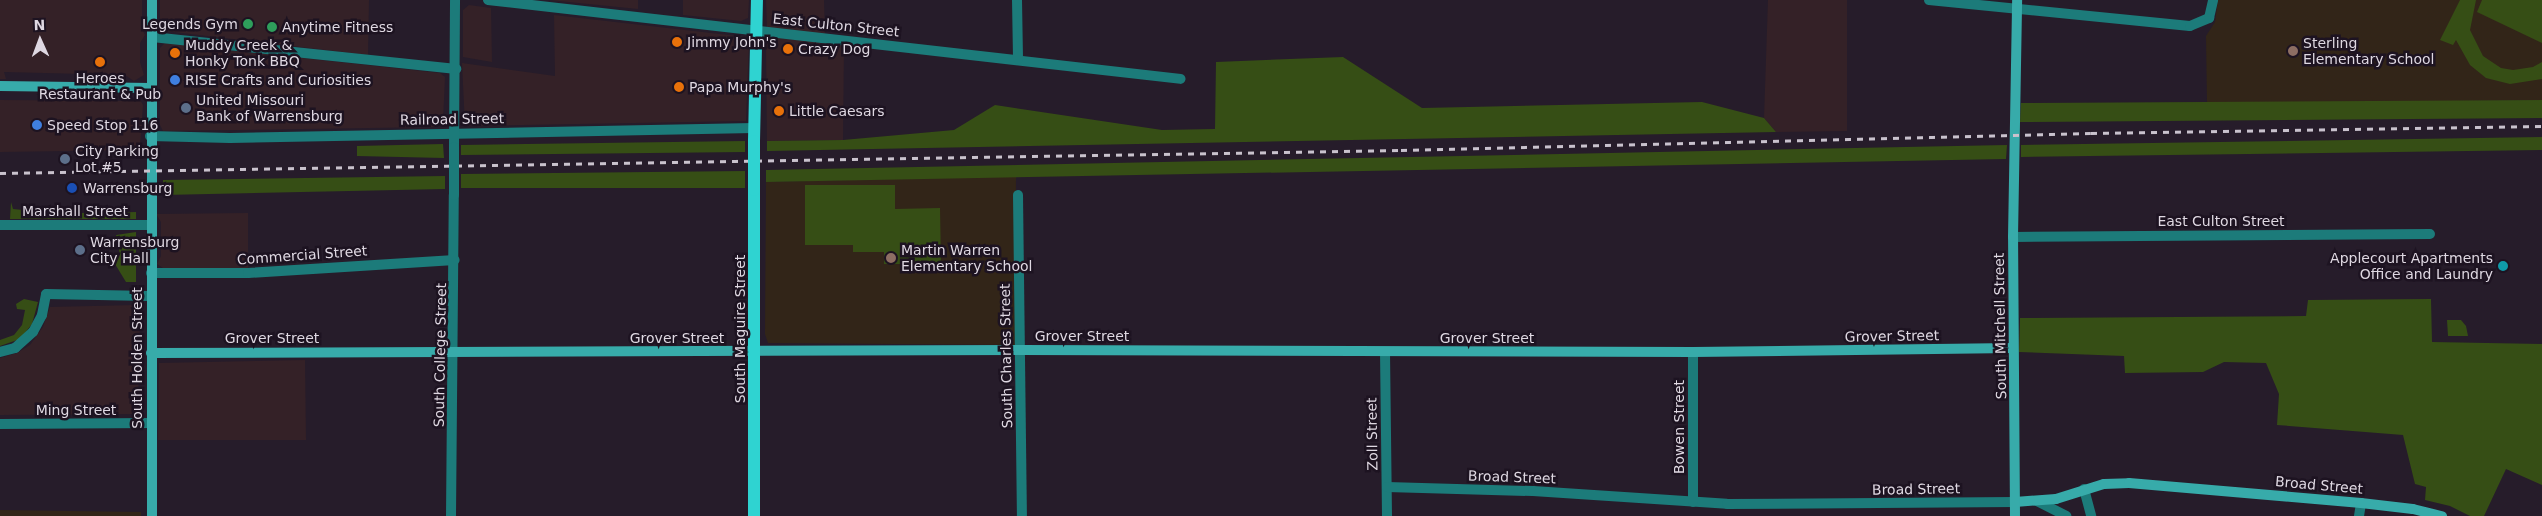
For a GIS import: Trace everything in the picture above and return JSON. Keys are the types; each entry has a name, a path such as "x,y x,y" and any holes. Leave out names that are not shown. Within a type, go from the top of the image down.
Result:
{"main road":[{"name":"South Maguire Street","path":"754,516 756,352 754,135 757,0"}],"street":[{"name":"South Holden Street","path":"152,0 150,136 152,516"},
{"name":"South College Street","path":"451,516 455,352 454,132 456,0"},
{"name":"East Culton Street","path":"488,0 1181,79"},
{"path":"1017,0 1018,59"},
{"path":"1930,0 2018,4 2190,26 2200,24 2208,18 2213,0"},
{"name":"South Mitchell Street","path":"2015,516 2013,237 2018,4"},
{"path":"152,37 456,69"},
{"path":"0,86 151,88"},
{"name":"Railroad Street","path":"150,136 230,138 454,132 754,135"},
{"name":"South Charles Street","path":"1018,195 1022,516"},
{"name":"Marshall Street","path":"0,225 150,225"},
{"name":"East Culton Street","path":"2013,237 2430,234"},
{"name":"Commercial Street","path":"151,273 248,273 455,260"},
{"path":"0,352 15,348 29,337 40,322 46,294 150,296"},
{"name":"Grover Street","path":"151,352 1020,350 1693,352 2013,348"},
{"name":"Zoll Street","path":"1385,352 1387,516"},
{"name":"Bowen Street","path":"1693,352 1693,502"},
{"name":"Ming Street","path":"0,424 152,423"},
{"name":"Broad Street","path":"1386,487 1533,491 1693,502 2015,502 2037,501 2084,489 2129,483 2361,503 2413,509 2442,516"},
{"path":"2084,489 2092,516"},
{"path":"2037,501 2066,516"},
{"path":"2358,516 2361,503"}],"shaded area":[{"path":"0,0 142,0 142,29 145,35 140,43 140,62 144,75 134,81 125,75 4,72 6,79 0,79"},
{"path":"160,0 369,0 368,55 165,31 160,27"},
{"path":"549,0 638,0 638,9"},
{"path":"683,0 749,0 748,18 741,21 683,15"},
{"path":"766,0 824,0 825,36 767,28"},
{"path":"1768,0 1847,0 1847,131 1776,132 1764,118"},
{"path":"2218,0 2542,0 2542,100 2207,104 2206,36 2215,22"},
{"path":"469,5 491,8 492,62 463,57 463,10"},
{"path":"554,15 746,37 749,42 746,121 465,126 462,63 555,76"},
{"path":"771,37 844,45 843,140 767,141 766,45"},
{"path":"165,43 440,73 445,77 443,122 436,127 163,131 160,125 160,48"},
{"path":"139,98 143,105 140,146 137,150 0,152 0,100 130,101"},
{"name":"Martin Warren Elementary School","path":"1016,176 1015,345 768,343 765,334 766,182"},
{"path":"248,213 248,268 163,268 157,264 161,256 161,222 156,214"},
{"path":"136,305 143,312 140,318 138,414 0,415 0,358 17,353 30,345 43,327 50,307"},
{"path":"305,360 306,440 158,440 159,363"},
{"path":"0,510 141,512 141,516 0,516"}],"green space":[{"path":"2460,0 2476,0 2470,30 2483,56 2501,68 2513,70 2533,67 2542,62 2542,79 2510,84 2486,78 2470,65 2456,40 2453,45 2440,40"},
{"path":"2482,0 2542,0 2542,43 2477,12"},
{"path":"1343,57 1422,108 1702,102 1764,118 1776,132 767,151 767,141 843,140 954,130 995,105 1162,130 1215,129 1216,62"},
{"path":"2542,100 2542,118 2020,122 2021,103"},
{"path":"2542,137 2542,150 2021,157 2021,145"},
{"path":"745,141 745,152 461,155 461,145"},
{"path":"443,144 444,158 357,156 357,146"},
{"path":"2007,145 2006,159 766,182 766,170"},
{"path":"745,171 745,188 461,188 461,174"},
{"path":"445,176 445,189 163,195 163,180"},
{"path":"805,185 895,185 895,209 940,208 941,264 884,264 884,252 853,252 853,245 805,245"},
{"path":"11,202 13,209 54,213 57,205 59,213 99,213 98,219 10,219"},
{"path":"136,212 136,219 100,219 101,213"},
{"path":"136,232 136,282 126,282 115,264 116,255 120,255 116,235"},
{"path":"24,299 38,302 32,324 20,339 0,346 0,340 14,335 22,325 25,310 17,309 16,304"},
{"path":"2431,299 2432,342 2542,344 2542,485 2506,469 2484,516 2470,516 2450,506 2425,500 2426,487 2415,484 2403,435 2277,425 2279,394 2266,363 2224,362 2203,372 2125,373 2124,356 2019,352 2020,318 2306,316 2308,300"},
{"path":"2447,320 2461,320 2466,326 2468,336 2448,336"}],"railway":[{"path":"0,173 1401,150 2091,133 2542,126"}],"place":[{"name":"Legends Gym","path":"248,24"},
{"name":"Anytime Fitness","path":"272,27"},
{"name":"Jimmy John's","path":"677,42"},
{"name":"Crazy Dog","path":"788,49"},
{"name":"Sterling Elementary School","path":"2293,51"},
{"name":"Muddy Creek & Honky Tonk BBQ","path":"175,53"},
{"name":"Heroes Restaurant & Pub","path":"100,62"},
{"name":"RISE Crafts and Curiosities","path":"175,80"},
{"name":"Papa Murphy's","path":"679,87"},
{"name":"United Missouri Bank of Warrensburg","path":"186,108"},
{"name":"Little Caesars","path":"779,111"},
{"name":"Speed Stop 116","path":"37,125"},
{"name":"City Parking Lot #5","path":"65,159"},
{"name":"Warrensburg","path":"72,188"},
{"name":"Warrensburg City Hall","path":"80,250"},
{"name":"Martin Warren Elementary School","path":"891,258"},
{"name":"Applecourt Apartments Office and Laundry","path":"2503,266"}]}
